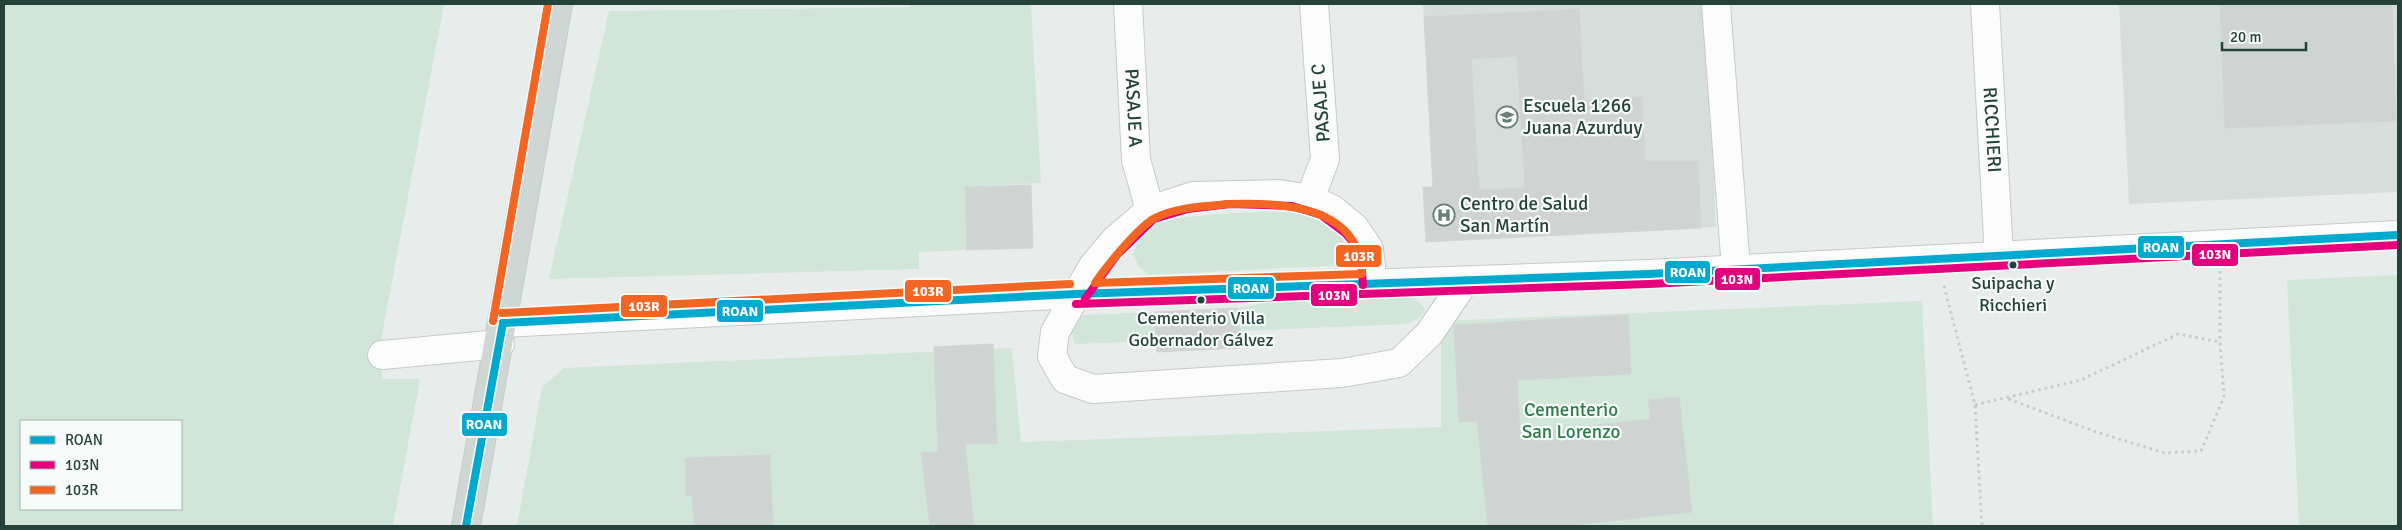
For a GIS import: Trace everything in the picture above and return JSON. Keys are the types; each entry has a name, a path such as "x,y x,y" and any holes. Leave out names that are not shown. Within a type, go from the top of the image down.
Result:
{"main road":[{"path":"466,526 558,4"}],"street":[{"name":"PASAJE A","path":"1128,4 1136,160 1150,210"},
{"name":"PASAJE C","path":"1310,199 1325,159 1314,4"},
{"path":"1716,4 1736,269"},
{"name":"RICCHIERI","path":"1985,4 1998,256"},
{"path":"1373,284 1369,249 1354,228 1332,209 1310,199 1279,194 1193,196 1150,210 1115,240 1093,266 1055,332 1052,356 1065,379 1093,389 1342,373 1399,363 1429,334 1465,281"},
{"path":"382,356 501,333 1076,294 1465,281 2398,236"}],"path":[{"path":"2006,398 2096,432 2165,453 2201,451 2224,397 2220,342 2220,244"},
{"path":"1937,259 1975,405 1982,526"},
{"path":"1975,405 2081,380 2178,334 2220,342"}],"shaded area":[{"name":"Escuela 1266 Juana Azurduy","path":"1423,4 1705,4 1716,227 1462,240 1458,171 1432,171"},
{"path":"2119,4 2398,4 2398,192 2129,204"}],"green space":[{"path":"4,4 444,4 382,335 382,379 420,379 393,526 4,526"},
{"path":"910,4 1031,4 1041,183 965,187 967,250 919,252 919,269 549,279 609,11 909,7"},
{"path":"1304,211 1330,224 1342,237 1345,244 1345,254 1342,264 1149,275 1139,267 1133,254 1142,235 1152,227 1163,222 1180,218 1225,214"},
{"path":"2398,275 2398,526 2299,526 2287,280"},
{"path":"1401,294 1413,297 1425,308 1418,319 1405,324 1239,331 1238,308 1300,297"},
{"name":"Cementerio San Lorenzo","path":"1922,301 1933,526 517,526 542,387 564,368 1012,348 1021,442 1441,427 1441,321"},
{"path":"1155,312 1156,341 1075,344 1072,332 1073,322 1083,315"}],"building":[{"path":"2220,4 2392,4 2396,121 2225,128"},
{"path":"1579,9 1584,100 1642,97 1645,161 1698,161 1701,228 1426,242 1423,187 1433,187 1424,17","holes":["1517,56 1525,188 1479,190 1471,59"]},
{"path":"1031,185 1033,248 967,250 965,187"},
{"path":"1238,308 1240,348 1157,352 1155,312"},
{"path":"1628,315 1631,374 1517,380 1520,434 1651,419 1648,400 1679,397 1692,512 1566,526 1488,526 1477,421 1459,422 1454,325"},
{"path":"993,344 997,443 965,444 974,526 930,526 921,452 938,452 934,347"},
{"path":"770,455 773,526 694,526 692,495 686,496 685,458"}],"transit line":[{"name":"103R","path":"493,321 548,4"},
{"name":"103N","path":"1085,299 1117,255 1154,219 1188,209 1230,204 1292,206 1321,215 1345,233 1356,246 1361,259 1363,285"},
{"name":"103R","path":"1230,204 1294,207 1333,221 1348,234 1358,251 1362,274 1095,283 1131,238 1155,218 1182,209 1230,204"},
{"name":"ROAN","path":"503,323 1076,294 1648,274 2398,235"},
{"name":"103N","path":"1076,304 1649,284 2398,245"},
{"name":"103R","path":"502,313 1070,284"},
{"name":"ROAN","path":"466,526 503,323"}],"place":[{"name":"Escuela 1266 Juana Azurduy","path":"1507,117"},
{"name":"Centro de Salud San Martín","path":"1444,215"},
{"name":"Suipacha y Ricchieri","path":"2013,265"},
{"name":"Cementerio Villa Gobernador Gálvez","path":"1201,300"}]}
